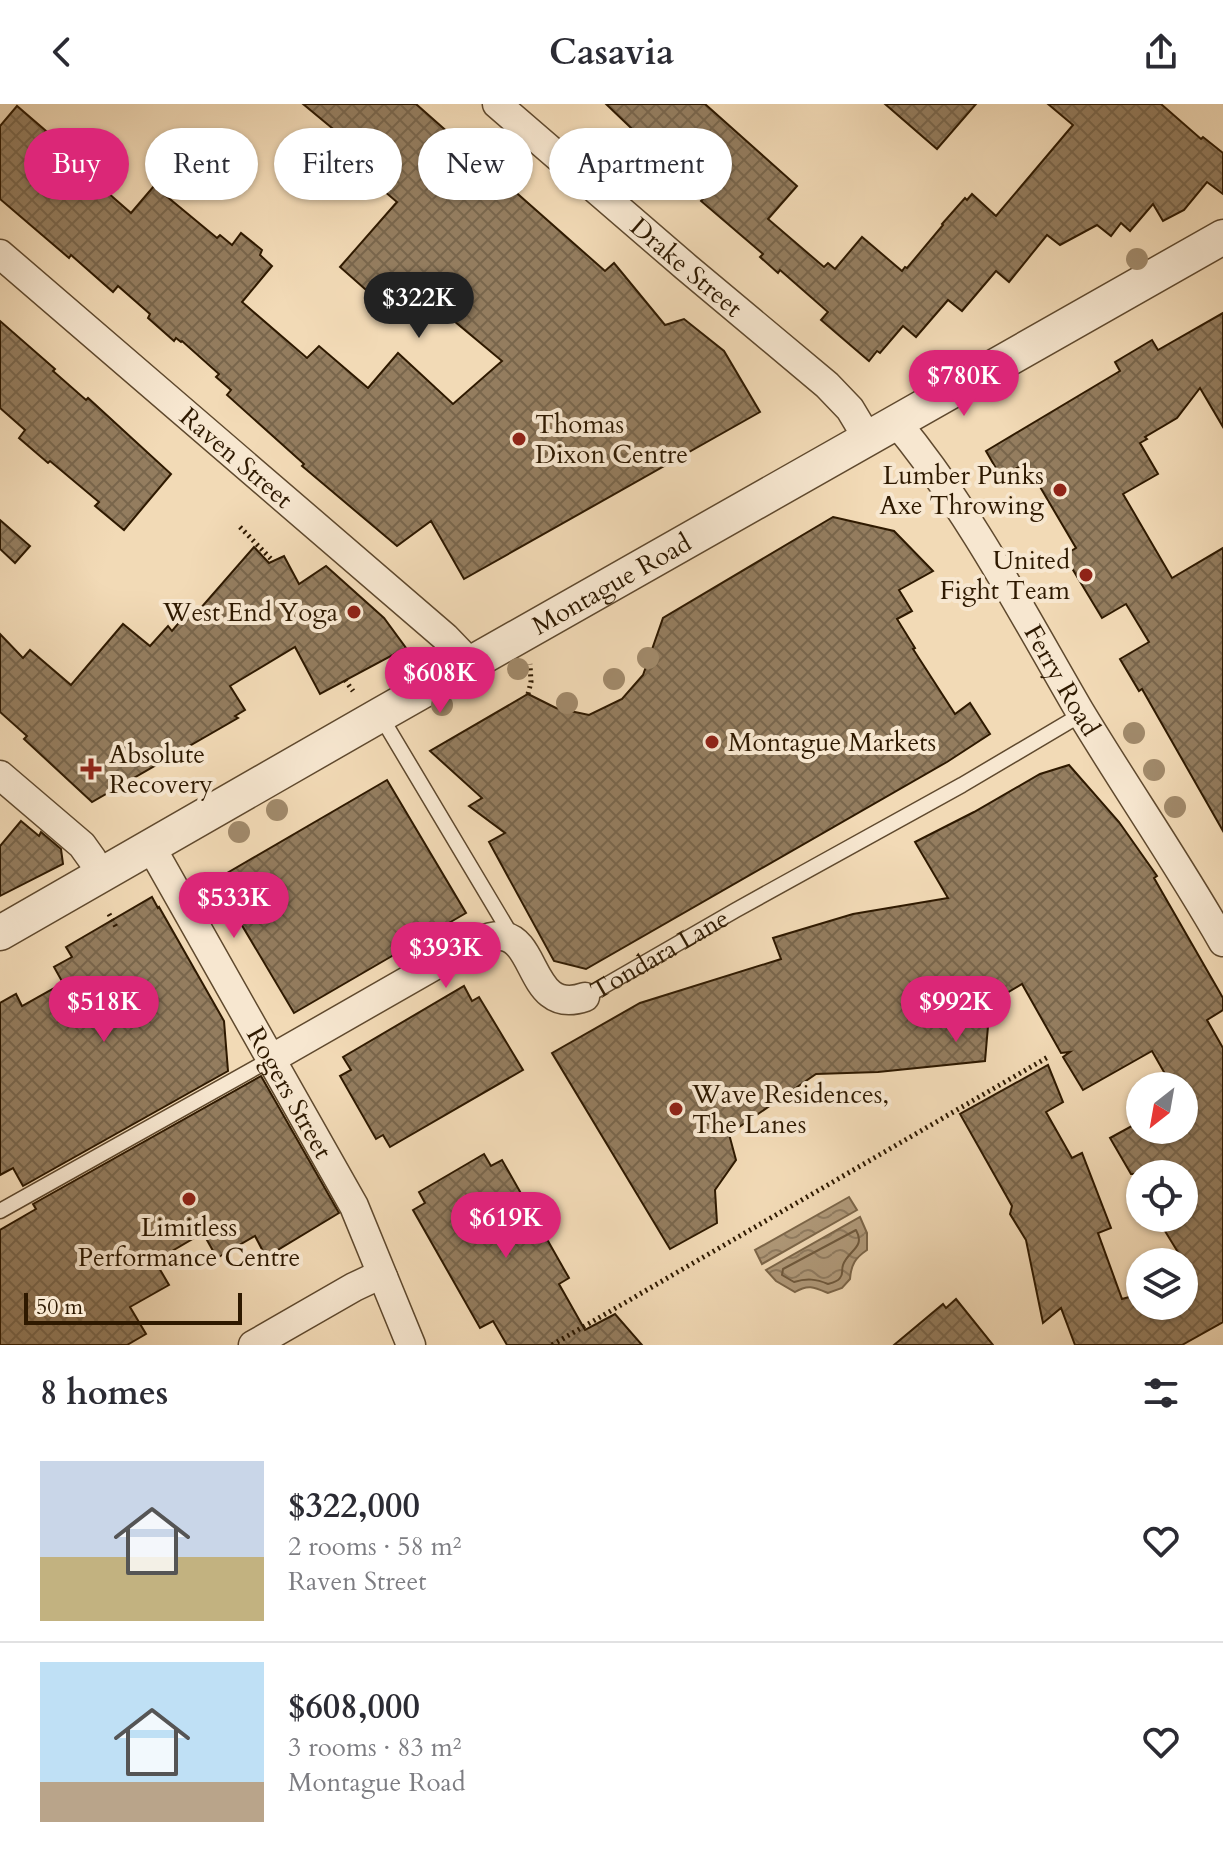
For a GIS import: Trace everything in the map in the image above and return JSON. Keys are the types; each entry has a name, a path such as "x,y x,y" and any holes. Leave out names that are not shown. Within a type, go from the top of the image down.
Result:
{"street":[{"name":"Drake Street","path":"497,104 827,385 850,409 868,439"},
{"name":"Montague Road","path":"0,933 1223,237"},
{"name":"Raven Street","path":"0,254 445,637 471,664"},
{"name":"Ferry Road","path":"897,423 924,455 963,511 1082,714 1190,884 1223,942"},
{"path":"0,775 82,845 100,875"},
{"name":"Rogers Street","path":"151,847 354,1206 411,1345"},
{"path":"271,1059 472,944 501,936 515,941"},
{"name":"Tondara Lane","path":"515,941 552,996 564,1001 585,997"},
{"path":"253,1345 354,1287 383,1277"}],"lane":[{"name":"Tondara Lane","path":"585,997 1082,714"},
{"path":"380,715 515,941"},
{"path":"0,1211 271,1059"}],"path":[{"path":"240,527 273,561"},
{"path":"528,694 530,662"},
{"path":"345,680 353,691"},
{"path":"109,914 116,927"},
{"path":"552,1345 1048,1057"}],"water":[{"path":"849,1197 857,1210 762,1264 755,1250"},
{"path":"860,1217 867,1233 867,1250 854,1262 850,1279 842,1288 828,1293 811,1287 795,1292 776,1281 766,1270"}],"building":[{"path":"303,104 416,104 443,128 418,128 418,200 525,200 605,271 614,263 665,325 684,319 724,351 760,412 464,579 431,521 397,546 302,466 304,464 227,395 231,390 216,377 219,374 182,341 176,338 174,341 148,318 150,314 118,286 113,292 0,199 0,126 17,106 43,128 24,128 24,200 116,200 131,213 145,197 145,200 171,200 217,238 220,235 232,245 241,233 262,250 260,255 272,266 242,302 307,358 319,346 368,388 398,353 453,404 502,361 412,286 390,311 340,267 397,202 395,200 402,200 402,128 332,128"},
{"path":"606,104 705,104 732,128 631,128"},
{"path":"885,104 976,104 937,149"},
{"path":"1048,104 1161,104 1201,139 1203,137 1223,153 1223,194 1207,182 1184,210 1163,221 1153,204 1130,231 1121,223 1111,236 1097,225 1060,245 1047,235 1009,282 996,271 962,311 948,300 916,337 903,326 869,361 821,320 828,312 780,270 778,273 760,257 763,254 701,201 732,200 732,128 797,186 768,219 824,267 828,263 835,269 862,237 902,271 965,198 967,200 972,194 996,216 1073,125"},
{"path":"1223,313 1223,427 1200,388 1177,418 1140,443 1158,474 1123,494 1172,578 1223,548 1223,831 1142,689 1139,691 1120,659 1149,642 1126,604 1102,618 1064,555 1076,548 1026,463 1001,477 986,451 1120,371 1115,362 1152,340 1158,350"},
{"path":"0,321 171,474 124,530 95,506 99,502 19,438 25,430 0,408"},
{"name":"Montague Markets","path":"833,517 894,531 933,571 899,590 912,611 897,619 955,714 970,703 990,734 947,762 586,969 554,961 489,842 505,833 469,806 482,798 430,751 528,694 556,708 589,715 622,699 643,675 663,618"},
{"path":"0,520 30,546 15,563 0,549"},
{"path":"254,547 269,563 284,556 299,584 326,566 384,618 406,648 320,694 295,647 230,686 245,710 235,716 238,718 92,802 24,739 27,736 0,712 0,634 23,658 30,650 71,685 123,624 150,646 168,626 172,631 187,613 193,617"},
{"path":"1069,765 1119,822 1157,876 1154,878 1223,998 1223,1010 1207,1020 1223,1048 1223,1322 1182,1345 1075,1345 1061,1308 1043,1323 1026,1240 1010,1214 1012,1206 960,1114 1048,1065 1063,1102 1046,1112 1072,1158 1082,1153 1111,1228 1098,1233 1122,1299 1126,1298 1126,1320 1198,1320 1198,1248 1175,1248 1166,1232 1198,1232 1198,1160 1126,1160 1126,1165 1110,1138 1126,1129 1126,1144 1198,1144 1198,1072 1164,1072 1152,1051 1083,1090 1063,1057 1070,1052 1061,1053 1022,984 990,1003 985,1061 878,1072 816,1074 729,1134 736,1160 715,1190 717,1223 670,1249 552,1053 640,1003 781,959 773,938 853,914 948,898 915,842 1040,774"},
{"path":"387,780 466,913 294,1013 215,880"},
{"path":"21,821 39,836 41,832 61,849 63,864 0,896 0,846"},
{"path":"152,897 224,1021 228,1071 23,1186 13,1168 0,1175 0,1003 16,994 22,1006 63,983 54,967 72,957 66,947"},
{"path":"464,986 472,1001 479,997 523,1070 390,1147 383,1135 376,1139 340,1076 351,1070 343,1057"},
{"path":"261,1076 339,1213 266,1257 255,1236 217,1258 203,1233 155,1261 169,1285 130,1307 146,1334 127,1345 0,1345 0,1230 36,1209 33,1204"},
{"path":"484,1154 491,1166 502,1160 569,1278 559,1284 585,1330 615,1314 642,1345 507,1345 493,1321 480,1328 413,1210 425,1203 419,1192"},
{"path":"956,1299 993,1345 894,1345 943,1304 946,1308"}],"place":[{"name":"Thomas Dixon Centre","path":"519,439"},
{"name":"Lumber Punks Axe Throwing","path":"1060,490"},
{"name":"United Fight Team","path":"1086,575"},
{"name":"West End Yoga","path":"354,612"},
{"name":"Montague Markets","path":"712,742"},
{"name":"Absolute Recovery","path":"91,769"},
{"name":"Wave Residences, The Lanes","path":"676,1109"},
{"name":"Limitless Performance Centre","path":"189,1199"}]}
